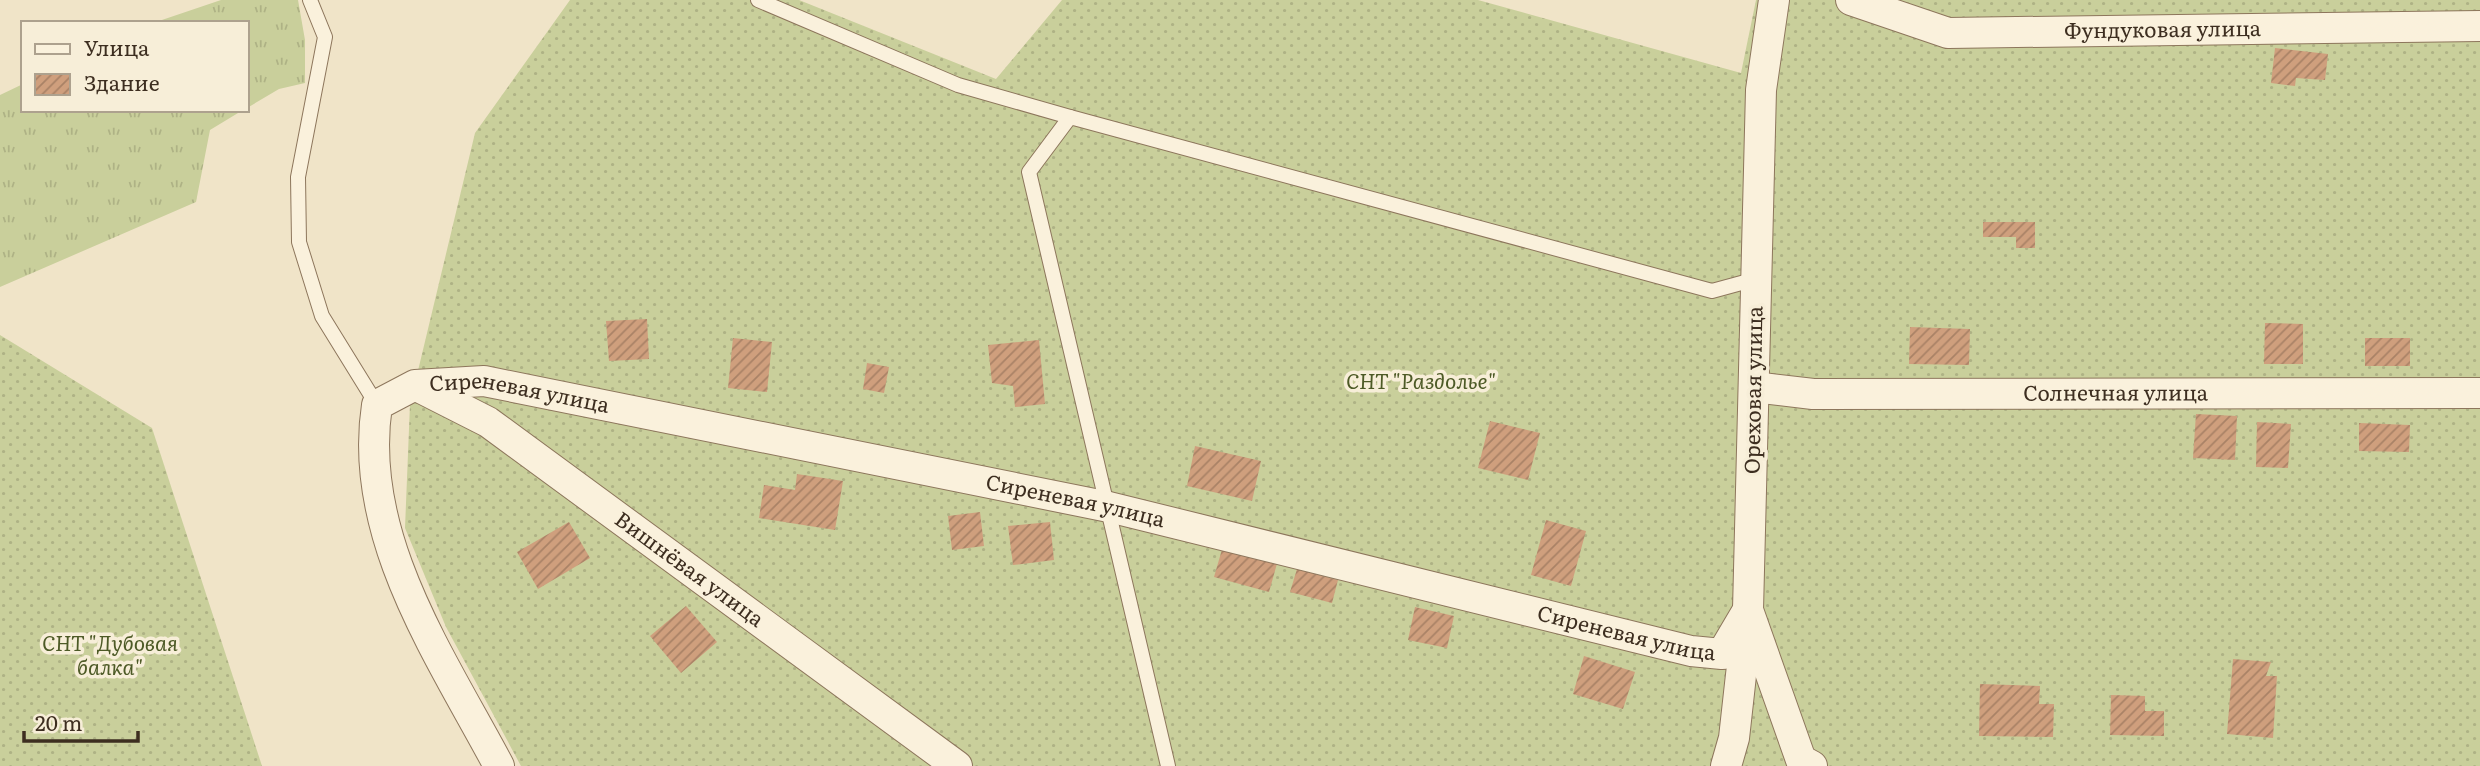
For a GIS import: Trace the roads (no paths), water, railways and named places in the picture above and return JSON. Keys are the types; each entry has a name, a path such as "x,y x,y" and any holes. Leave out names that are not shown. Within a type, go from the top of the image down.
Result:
{"street":[{"name":"Ореховая улица","path":"1774,0 1761,90 1748,610 1801,760 1812,766"},
{"name":"Фундуковая улица","path":"1851,0 1948,33 2480,26"},
{"name":"Сиреневая улица","path":"377,405 415,385 484,381 1109,507 1691,651 1721,654 1748,610"},
{"name":"Вишнёвая улица","path":"415,385 488,422 957,766"},
{"name":"Солнечная улица","path":"1754,387 1814,394 2480,393"},
{"path":"377,405 372,436 379,510 413,603 499,766"},
{"path":"1726,766 1734,737 1748,610"}],"lane":[{"path":"310,0 324,37 298,177 299,242 322,316 377,405"},
{"path":"758,0 958,85 1070,117 1712,291 1756,279"},
{"path":"1070,117 1029,172 1168,766"}],"park label":[{"name":"СНТ \"Раздолье\"","path":"1421,382"},
{"name":"СНТ \"Дубовая балка\"","path":"110,656"}]}
